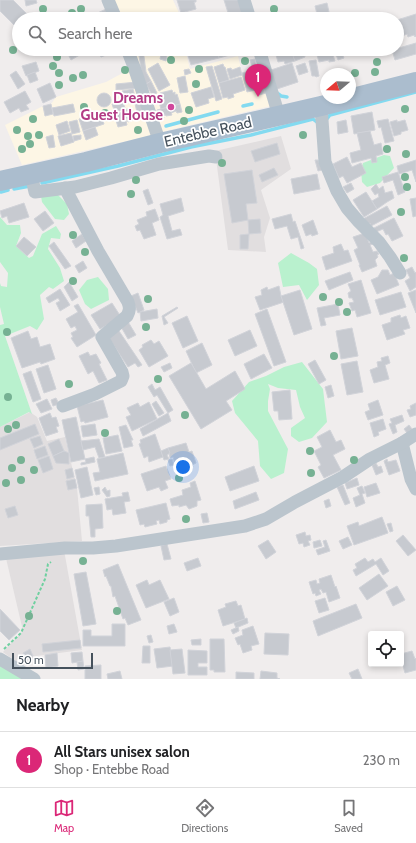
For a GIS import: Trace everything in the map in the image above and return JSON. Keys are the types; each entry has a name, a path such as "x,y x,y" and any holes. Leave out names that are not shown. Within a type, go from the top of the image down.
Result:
{"main road":[{"name":"Entebbe Road","path":"0,181 86,162 416,82"}],"street":[{"path":"108,0 113,12"},
{"path":"244,0 248,12"},
{"path":"130,56 160,144"},
{"path":"261,56 279,116"},
{"path":"321,106 326,162 337,191 347,208 379,242 390,256 400,273"},
{"path":"31,174 35,192 65,188 111,178 158,164 209,156 216,157"},
{"path":"63,406 95,394 121,381 123,376 122,372 102,337 127,316 130,307 65,188"},
{"path":"0,554 65,548 116,546 245,526 266,519 343,477 370,459 402,443 416,434"},
{"path":"402,443 411,479 416,489"},
{"path":"0,659 34,679"}],"path":[{"path":"0,654 21,633 45,579 48,564 65,548"}],"shaded area":[{"path":"113,0 173,0 179,12 117,12"},
{"path":"134,56 187,56 190,69 238,56 242,73 261,68 271,106 161,132"},
{"path":"132,68 153,135 22,165 5,125 43,106 51,104 56,97 106,82"},
{"path":"281,136 291,169 261,190 270,218 264,237 266,252 228,250 215,151"},
{"path":"30,412 37,417 47,441 65,437 77,488 82,541 0,546 0,427"},
{"path":"64,550 82,650 36,656 22,666 3,652 23,631 5,554"}],"green space":[{"path":"384,155 390,156 394,168 380,183 367,187 362,182 361,170 363,163"},
{"path":"57,194 67,204 69,214 64,220 55,219 42,202 41,196"},
{"path":"0,217 7,225 20,225 21,233 16,246 29,258 33,256 42,234 56,226 61,234 60,239 51,238 48,249 60,268 64,281 53,289 49,287 40,295 44,319 37,330 30,326 5,336 32,414 29,412 0,427 0,325 4,324 0,307 0,283 1,286 7,287 8,273 0,262"},
{"path":"291,253 317,269 319,285 307,300 299,285 283,287 278,263"},
{"path":"98,277 108,289 109,300 91,309 85,304 79,290 87,280"},
{"path":"302,362 323,389 327,422 312,438 299,442 291,436 291,428 305,418 300,407 296,390 278,388 268,384 270,389 268,411 288,449 284,473 271,479 260,466 258,441 235,413 232,401 249,382 284,367"},
{"path":"0,665 22,679 0,679"}],"building":[{"path":"0,0 13,0 25,12 12,12 12,23 0,11"},
{"path":"25,0 36,0 37,3 26,6"},
{"path":"177,0 196,0 196,2 194,2 196,9 181,12"},
{"path":"224,0 240,0 244,12 228,12"},
{"path":"327,3 329,12 316,12 315,6"},
{"path":"106,9 107,12 100,12"},
{"path":"416,14 415,37 414,35 408,37 407,34 404,35 404,18"},
{"path":"416,43 416,54 395,60 394,56 404,56 404,46"},
{"path":"69,56 78,56 71,60"},
{"path":"139,56 144,56 146,72 151,81 146,84 142,75"},
{"path":"161,56 167,56 166,61 160,59"},
{"path":"188,56 219,56 219,58 191,65"},
{"path":"276,56 293,56 295,61 285,64 284,61 278,62"},
{"path":"293,56 305,56 305,57 295,61"},
{"path":"317,56 333,56 335,61 329,62 329,60 319,62"},
{"path":"337,56 343,56 344,58 338,60"},
{"path":"255,59 256,66 252,67 250,60"},
{"path":"316,60 319,76 316,77 312,76 309,61"},
{"path":"36,62 39,71 26,76 22,66"},
{"path":"158,63 170,85 159,91 148,69"},
{"path":"292,63 298,82 277,89 271,70"},
{"path":"305,63 308,72 299,75 296,66"},
{"path":"223,64 229,80 219,83 214,67"},
{"path":"212,66 222,99 216,101 206,67"},
{"path":"240,67 242,75 230,79 227,69 231,68 232,70"},
{"path":"189,69 191,73 185,75 184,70"},
{"path":"254,70 255,73 260,71 264,88 247,92 242,73"},
{"path":"16,71 25,84 18,89 10,75"},
{"path":"35,72 38,80 30,83 27,75"},
{"path":"185,76 188,92 180,93 177,78"},
{"path":"241,77 245,90 233,94 234,97 228,99 228,97 223,98 219,83"},
{"path":"151,81 157,93 152,95 146,84"},
{"path":"137,82 138,88 116,90 116,84"},
{"path":"50,83 56,97 43,103 37,89"},
{"path":"211,87 214,97 208,99 209,103 196,107 191,93"},
{"path":"264,88 266,93 259,95 258,90"},
{"path":"133,89 135,97 123,99 122,91"},
{"path":"172,90 173,93 175,92 175,95 177,94 180,104 161,109 159,102 162,101 160,93"},
{"path":"25,91 31,102 26,105 29,109 21,112 19,108 10,113 4,102"},
{"path":"104,93 109,95 111,100 109,105 104,107 99,105 97,100 99,95"},
{"path":"142,97 147,115 138,117 134,99"},
{"path":"122,100 125,108 115,113 112,104"},
{"path":"51,104 53,114 45,116 43,106"},
{"path":"73,104 75,112 54,116 52,108"},
{"path":"180,104 182,112 177,113 176,111 171,113 172,115 166,115 163,116 164,118 159,119 157,110"},
{"path":"131,108 135,119 128,122 124,110"},
{"path":"100,112 104,124 83,131 79,119"},
{"path":"124,112 127,125 118,127 114,114"},
{"path":"372,112 375,130 354,134 351,116"},
{"path":"388,119 394,141 385,143 381,127 379,128 377,121"},
{"path":"77,120 80,132 72,134 69,122"},
{"path":"346,120 348,132 338,134 337,122"},
{"path":"397,120 397,122 405,120 408,130 394,136 390,122"},
{"path":"67,121 70,131 59,135 56,125"},
{"path":"95,127 98,135 86,140 83,131"},
{"path":"370,131 374,145 381,143 383,154 376,156 377,162 372,163 371,158 352,163 350,153 361,150 357,133"},
{"path":"71,133 74,142 61,146 58,136"},
{"path":"53,135 55,147 49,148 46,137"},
{"path":"81,135 81,139 74,141 73,136"},
{"path":"277,143 280,154 255,162 251,151"},
{"path":"347,157 352,167 361,163 366,173 347,183 343,176 339,178 333,164"},
{"path":"315,160 318,160 322,170 318,171"},
{"path":"416,160 416,182 412,170 399,174 397,166"},
{"path":"274,168 278,175 262,182 259,175"},
{"path":"252,170 257,203 246,204 248,220 232,223 224,174"},
{"path":"398,172 405,192 398,195 393,180 384,183 382,177"},
{"path":"317,174 320,189 294,194 291,179"},
{"path":"351,183 354,189 347,193 343,187"},
{"path":"376,184 379,189 383,186 385,193 392,191 394,198 377,209 372,201 379,197 378,193 375,195 371,189"},
{"path":"148,189 153,203 148,205 143,191"},
{"path":"366,192 377,209 364,217 353,200"},
{"path":"181,198 184,211 168,216 172,231 180,229 182,235 167,239 160,217 163,215 160,204"},
{"path":"416,198 416,216 413,217 410,199"},
{"path":"24,203 29,217 9,223 7,216 2,218 0,211"},
{"path":"387,206 392,215 371,226 370,223 367,225 363,219"},
{"path":"155,209 159,220 152,223 156,235 144,239 140,230 137,231 135,226 139,224 137,220 147,216 146,212"},
{"path":"45,211 54,223 43,231 34,219"},
{"path":"291,214 293,222 295,221 304,248 301,249 298,237 291,239 287,226 275,229 272,219"},
{"path":"394,218 403,236 392,241 383,229 376,232 374,228"},
{"path":"260,219 261,233 249,234 248,220"},
{"path":"313,220 318,234 306,236 302,225"},
{"path":"365,233 369,243 372,242 373,244 370,245 373,252 377,251 379,254 375,260 377,266 362,272 354,250 358,248 353,237"},
{"path":"82,234 86,241 76,248 72,241"},
{"path":"249,234 248,249 240,249 240,235"},
{"path":"24,237 36,247 27,256 16,246"},
{"path":"54,242 71,266 65,269 49,246"},
{"path":"341,244 344,251 348,250 352,261 326,270 322,257 334,253 333,247"},
{"path":"83,261 87,268 79,273 75,266"},
{"path":"412,267 415,273 416,272 416,287 410,291 405,281 410,278 406,270"},
{"path":"382,270 388,270 390,275 394,273 399,285 377,294 371,280 378,277"},
{"path":"350,272 353,280 329,290 325,281"},
{"path":"361,280 371,313 357,317 355,310 352,311 349,303 354,302 352,298 349,298 348,293 351,291 348,284"},
{"path":"69,282 78,297 72,301 64,287"},
{"path":"279,286 284,302 260,310 255,297 262,295 261,290 267,287 268,290"},
{"path":"60,289 70,305 60,311 56,303 60,301 58,298 49,303 46,298"},
{"path":"300,290 312,329 294,335 281,296"},
{"path":"416,290 416,313 408,293"},
{"path":"401,292 406,307 380,315 375,300"},
{"path":"138,293 144,310 138,313 131,296"},
{"path":"112,303 121,317 100,329 91,315"},
{"path":"78,304 96,335 77,347 71,338 73,337 71,333 77,330 75,326 71,328 66,319 78,312 74,306"},
{"path":"338,304 340,315 324,318 326,325 321,326 317,308"},
{"path":"177,307 178,308 164,317 168,323 164,325 162,316"},
{"path":"157,309 158,318 141,321 140,312"},
{"path":"267,309 286,362 274,366 255,314"},
{"path":"400,315 401,318 406,316 410,328 403,330 405,334 387,340 382,325 391,322 391,318"},
{"path":"187,316 198,341 183,348 172,323"},
{"path":"127,320 136,335 128,339 120,325"},
{"path":"117,328 142,365 138,367 135,363 128,367 107,335"},
{"path":"352,328 358,356 341,359 336,331"},
{"path":"250,330 257,346 235,356 228,340"},
{"path":"28,331 31,339 37,337 40,347 50,344 55,359 22,368 11,338"},
{"path":"151,340 154,344 159,341 168,356 149,367 139,350 143,347 142,345"},
{"path":"202,343 212,365 196,373 186,351"},
{"path":"88,352 90,356 96,354 107,380 99,383 93,371 88,374 79,356"},
{"path":"264,354 272,368 251,379 244,364"},
{"path":"388,356 390,363 385,365 389,379 374,383 370,370 378,367 377,362 382,361 381,358"},
{"path":"315,360 326,380 319,384 308,364"},
{"path":"357,361 363,392 347,395 341,364"},
{"path":"170,363 172,368 164,372 161,367"},
{"path":"191,363 206,389 235,371 245,389 226,401 232,410 201,429 169,376"},
{"path":"48,365 56,389 44,393 36,369"},
{"path":"31,371 41,399 33,402 23,374"},
{"path":"152,384 155,390 160,387 173,410 168,413 157,395 154,397 148,387"},
{"path":"331,385 334,396 328,398 325,387"},
{"path":"290,390 292,419 279,420 278,411 274,411 272,392"},
{"path":"56,398 59,404 53,406 51,400"},
{"path":"47,399 52,409 41,413 36,404"},
{"path":"103,400 108,417 85,423 84,421 81,422 77,406"},
{"path":"378,400 383,415 368,420 365,412 370,410 368,404"},
{"path":"156,401 164,413 159,416 152,404"},
{"path":"149,402 157,419 132,431 126,417 131,415 127,408 138,403 140,407"},
{"path":"416,403 416,415 410,417 407,410 411,409 410,406"},
{"path":"50,413 52,418 56,417 59,426 56,427 58,432 46,436 39,418"},
{"path":"168,413 171,421 143,436 140,429"},
{"path":"402,415 404,421 395,425 397,432 393,434 389,424 392,423 390,419"},
{"path":"76,417 85,459 71,462 62,420"},
{"path":"383,419 386,429 378,432 379,435 374,437 370,423"},
{"path":"35,424 39,434 0,450 0,438"},
{"path":"95,424 97,435 83,437 81,426"},
{"path":"126,425 133,440 131,440 133,446 124,448 119,427"},
{"path":"409,425 412,429 407,433 404,429"},
{"path":"330,430 336,442 341,440 345,449 333,455 341,470 324,478 318,467 321,465 314,451 322,447 317,437"},
{"path":"155,434 163,457 149,462 148,456 144,458 139,444 141,443 140,440"},
{"path":"118,435 122,451 106,454 103,438"},
{"path":"40,436 43,444 34,448 30,439"},
{"path":"59,439 64,451 53,456 48,444"},
{"path":"99,439 105,457 99,458 95,447 83,450 81,441"},
{"path":"186,443 189,452 192,451 196,463 192,465 193,467 182,470 181,468 176,469 173,457 170,458 168,448"},
{"path":"45,446 48,455 37,459 34,450"},
{"path":"168,448 170,453 167,455 169,459 164,460 161,451"},
{"path":"64,451 69,453 69,464 56,463 53,456"},
{"path":"123,453 128,474 95,481 93,473 100,472 97,459"},
{"path":"49,456 53,469 43,473 38,460"},
{"path":"94,457 95,462 81,465 81,463 86,462 85,459"},
{"path":"172,459 174,465 170,466 168,460"},
{"path":"387,459 388,462 396,460 400,471 389,475 384,461"},
{"path":"376,463 378,467 381,466 383,472 376,475 372,465"},
{"path":"166,466 171,479 165,481 168,488 161,491 159,487 147,491 141,474"},
{"path":"254,466 259,481 230,491 225,477"},
{"path":"87,467 93,495 81,498 75,470"},
{"path":"72,468 74,477 67,479 65,470"},
{"path":"357,478 359,485 347,489 345,483"},
{"path":"75,479 77,488 68,490 66,481"},
{"path":"195,481 201,500 197,501 197,506 189,509 186,505 179,507 179,505 172,506 170,499 183,495 182,490 191,487 190,483"},
{"path":"376,483 380,493 367,497 364,487"},
{"path":"343,485 350,503 345,505 337,487"},
{"path":"362,486 365,493 362,494 365,503 356,507 353,498 360,495 357,488"},
{"path":"99,487 100,494 96,495 94,488"},
{"path":"105,487 107,491 110,490 110,496 107,497 102,490"},
{"path":"128,492 130,501 124,502 126,513 113,515 112,509 107,510 105,499 123,496 122,493"},
{"path":"256,492 259,500 235,509 233,501"},
{"path":"329,499 331,506 326,508 324,501"},
{"path":"166,503 170,519 167,520 167,522 160,524 159,520 156,521 157,524 145,527 144,524 140,525 136,510"},
{"path":"102,504 103,528 95,529 95,537 91,537 89,516 86,516 86,505"},
{"path":"15,506 18,515 8,518 5,509"},
{"path":"207,513 209,522 203,523 201,514"},
{"path":"382,517 388,533 354,545 347,526 358,522 359,526"},
{"path":"391,523 393,531 390,532 387,524"},
{"path":"305,532 306,536 310,535 311,540 308,541 310,545 304,547 303,543 299,544 296,535"},
{"path":"403,535 416,550 408,556 396,541"},
{"path":"348,537 352,545 343,549 339,541"},
{"path":"268,540 276,552 266,559 258,546"},
{"path":"320,540 322,546 314,548 313,542"},
{"path":"326,540 330,551 318,555 316,550 325,547 323,541"},
{"path":"167,544 171,559 164,560 161,546"},
{"path":"198,558 201,566 187,571 184,563"},
{"path":"365,558 368,562 373,559 375,562 381,558 389,571 383,575 376,564 356,576 353,570 357,568 355,564"},
{"path":"118,564 141,620 128,625 125,618 123,619 115,596 113,597 111,586 106,576 105,577 103,570"},
{"path":"86,572 96,624 83,626 74,574"},
{"path":"379,574 388,586 367,600 359,588"},
{"path":"331,575 340,598 329,602 326,592 323,593 321,589 319,590 321,594 316,596 315,593 313,594 309,582 316,580 317,584 320,583 319,579"},
{"path":"147,580 149,585 160,580 169,599 146,608 136,585"},
{"path":"397,586 405,600 393,606 386,592"},
{"path":"174,598 179,612 170,616 164,602"},
{"path":"325,598 329,610 319,613 315,601"},
{"path":"236,601 238,606 241,605 245,619 223,626 218,610 226,607 225,604"},
{"path":"356,604 362,618 318,636 313,621"},
{"path":"0,609 20,630 9,640 0,631"},
{"path":"247,618 248,623 236,628 234,623"},
{"path":"112,624 125,624 125,646 83,646 83,630 91,630 91,636 112,636"},
{"path":"174,624 177,632 169,634 167,626"},
{"path":"253,626 259,644 251,646 252,650 243,653 240,644 238,645 235,638 243,635 242,630"},
{"path":"238,627 239,631 233,634 231,630"},
{"path":"265,633 289,634 288,655 264,654"},
{"path":"151,635 153,642 149,643 147,636"},
{"path":"201,639 201,645 192,645 191,640"},
{"path":"210,639 224,639 225,672 214,672 214,670 210,670"},
{"path":"80,640 81,648 43,652 42,644"},
{"path":"143,646 150,646 150,663 142,663"},
{"path":"170,647 173,666 157,668 154,649"},
{"path":"30,649 33,656 26,659 23,653"},
{"path":"182,649 185,673 173,674 170,650"},
{"path":"188,650 207,651 207,663 198,663 198,667 207,667 207,675 188,675"},
{"path":"412,651 415,659 416,658 416,670 405,673 403,667 404,653"},
{"path":"82,652 83,661 72,663 71,653"},
{"path":"57,653 58,666 46,668 45,655"},
{"path":"83,661 84,669 78,670 77,662"},
{"path":"101,665 101,679 85,679 85,666"},
{"path":"358,669 362,679 352,679 349,673"},
{"path":"120,671 122,679 108,679 107,674"},
{"path":"261,671 277,673 277,678 280,679 260,679"},
{"path":"236,672 254,673 254,679 236,679"}],"waterway":[{"path":"326,120 330,115 416,92"},
{"path":"277,93 281,96 287,97"},
{"path":"243,106 252,104"},
{"path":"166,126 218,112"},
{"path":"42,183 118,166 191,147 251,135 313,119 318,123"},
{"path":"14,189 30,186"},
{"path":"1,192 8,190"}],"place":[{"name":"All Stars unisex salon","path":"258,97"},
{"name":"Dreams Guest House","path":"171,107"}]}
